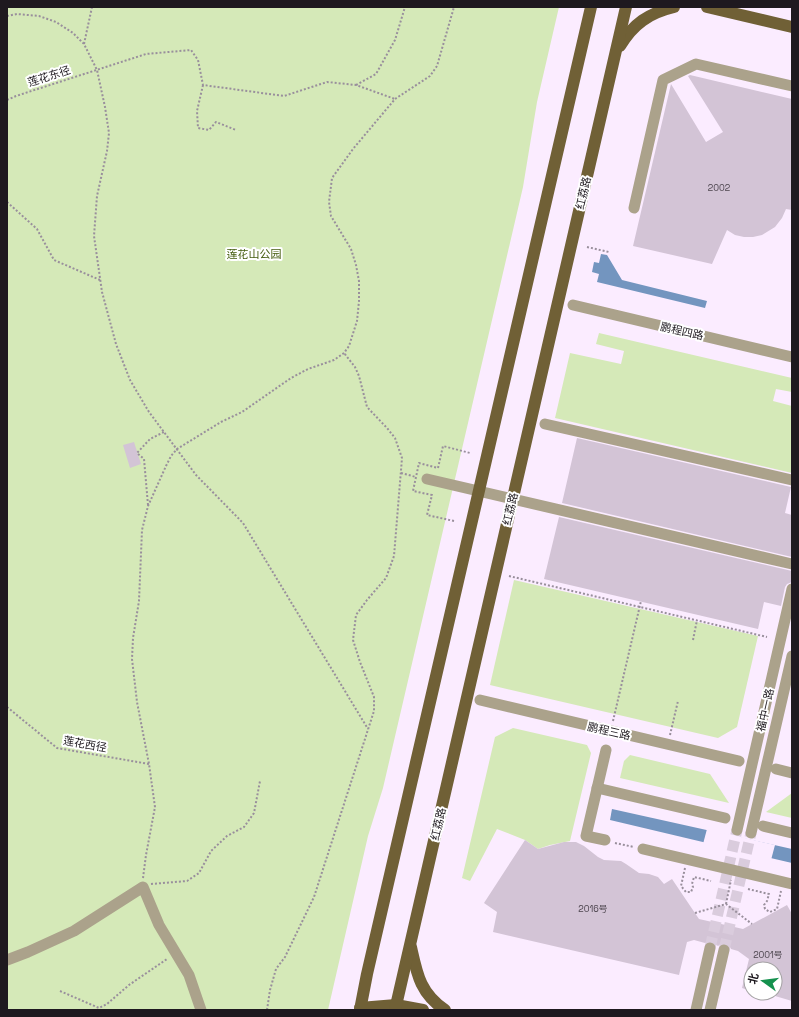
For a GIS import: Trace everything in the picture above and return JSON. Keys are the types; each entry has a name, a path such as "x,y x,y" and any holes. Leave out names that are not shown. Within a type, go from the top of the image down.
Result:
{"main road":[{"path":"423,1010 396,1007 362,1009 367,974 590,7"},
{"name":"红荔路","path":"396,1007 626,7"},
{"path":"615,56 626,36 640,21 659,10 674,7"},
{"path":"707,7 792,27"},
{"path":"410,944 423,989 433,1001 445,1010"}],"street":[{"path":"634,208 663,80 696,64 792,86"},
{"name":"鹏程四路","path":"573,305 792,357"},
{"path":"545,424 792,480"},
{"path":"422,478 792,564"},
{"name":"福中一路","path":"737,830 792,589"},
{"name":"福中一路","path":"751,833 792,656"},
{"name":"鹏程三路","path":"480,700 739,761"},
{"path":"605,840 586,836 606,750"},
{"path":"776,770 792,773"},
{"path":"597,788 725,818"},
{"path":"763,826 792,833"},
{"path":"643,849 788,883"},
{"path":"7,960 74,931 142,887 159,925 177,952 193,983 201,1010"},
{"path":"696,1010 710,948"},
{"path":"710,1010 724,950"}],"path":[{"path":"84,44 92,7"},
{"path":"356,85 376,74 395,40 405,7"},
{"path":"260,781 254,812 244,827 227,836 212,851 199,873 187,881 152,884 142,887 155,807 150,764 137,702 132,659 133,638 140,601 142,530 148,506 168,461 176,450 221,422 242,412 291,378 308,369 334,360 344,353 349,346 357,321 359,281 351,249 331,216 328,202 332,178 353,149 396,99 430,76 437,66 454,7"},
{"path":"7,16 18,14 39,16 56,22 73,33 84,44 97,70 109,133 107,151 97,196 94,236 100,280 116,344 130,380 149,412 176,450 196,475 243,523 368,729"},
{"name":"莲花东径","path":"7,100 146,54 191,50 198,60 203,85"},
{"path":"236,130 216,122 209,130 198,128 197,111 203,85 284,96 327,82 356,85 396,99"},
{"path":"7,202 36,229 54,260 100,280"},
{"path":"587,247 610,252"},
{"path":"267,1010 270,990 276,969 285,957 314,897 374,711 374,697 353,640 356,615 366,600 386,578 394,556 402,458 395,438 367,407 359,376 355,367 344,353"},
{"path":"148,506 144,460 137,453 150,440 164,432"},
{"path":"454,521 427,515 432,495 413,491 422,478 419,463 438,468 443,446 470,452"},
{"path":"401,473 422,478"},
{"path":"509,576 767,637"},
{"path":"611,731 641,602"},
{"path":"693,640 697,620"},
{"path":"668,744 678,701"},
{"name":"莲花西径","path":"7,707 57,748 150,764"},
{"path":"605,840 643,849"},
{"path":"687,859 681,886 684,891 689,892 693,889 692,884 694,877 710,881"},
{"path":"726,904 733,870"},
{"path":"748,889 769,894 764,906 766,910 771,911 777,909 788,883"},
{"path":"696,913 726,904"},
{"path":"726,904 752,924"},
{"path":"60,991 99,1008 107,1004 129,985 177,952"}],"green space":[{"name":"莲花山公园","path":"7,7 559,7 537,102 523,187 383,788 368,836 328,1010 7,1010"},
{"path":"599,333 792,378 792,392 776,389 773,401 792,406 792,473 555,418 570,353 621,364 624,351 596,344"},
{"path":"514,580 758,636 737,727 718,738 490,685"},
{"path":"513,728 587,745 591,753 570,841 538,849 525,840 497,829 470,881 462,878 495,737"},
{"path":"630,755 710,774 729,803 620,778 624,761"},
{"path":"792,793 792,818 766,812"}],"water":[{"path":"601,254 607,255 622,280 707,301 705,308 597,282 599,274 592,272 594,262 599,263"},
{"path":"612,809 792,849 792,863 610,820"}],"pier":[{"path":"707,829 775,845 771,860 703,844"}],"building":[{"path":"690,75 792,99 792,210 786,209 782,218 775,227 762,235 744,237 735,235 727,230 712,264 633,246 671,84 706,142 723,132 688,76"},
{"path":"577,438 791,487 785,513 792,515 792,557 562,503"},
{"path":"134,442 141,464 130,468 123,445"},
{"path":"559,517 792,571 792,582 787,584 785,587 781,606 764,602 758,629 544,579"},
{"path":"525,840 538,849 564,842 576,842 604,860 621,861 639,873 658,877 664,884 672,879 699,919 743,929 787,905 792,914 792,1001 783,998 783,961 749,961 749,959 738,951 731,949 729,945 725,943 718,946 711,941 705,943 694,940 687,942 679,975 493,932 497,912 484,903"}],"tunnel":[{"path":"710,948 737,830"},
{"path":"724,950 751,833"}]}
